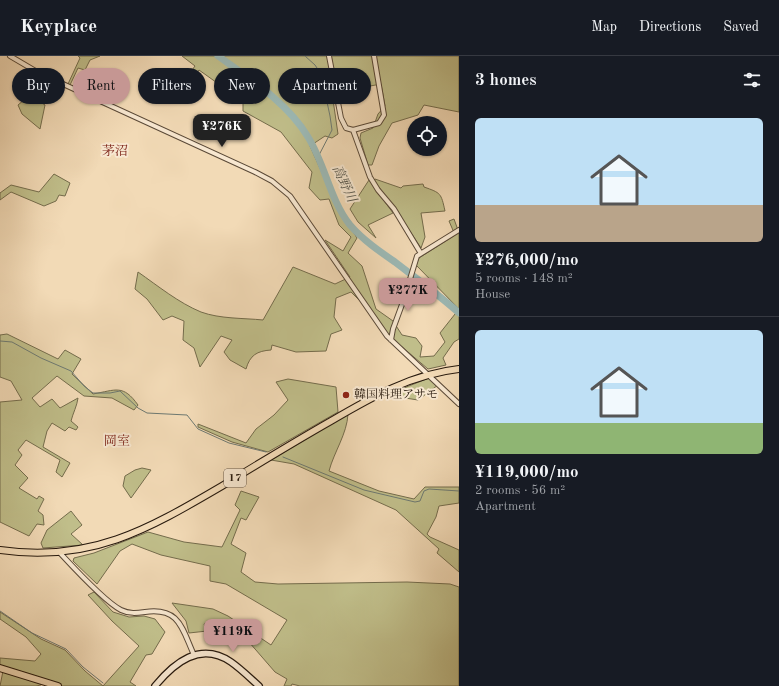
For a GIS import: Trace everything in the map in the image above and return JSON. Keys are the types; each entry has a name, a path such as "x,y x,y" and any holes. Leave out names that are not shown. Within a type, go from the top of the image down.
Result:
{"main road":[{"name":"17","path":"0,550 30,554 60,553 105,544 159,522 380,393 428,374 459,369"},
{"path":"0,668 58,686"}],"street":[{"path":"10,56 39,73 255,172 282,189 290,196 391,340 459,404"},
{"path":"329,56 341,118 346,128 353,130 374,125 382,119 384,115 374,56"},
{"path":"353,130 370,177 378,190 394,209 420,252"},
{"path":"391,340 414,261 420,252 459,230"},
{"path":"60,553 108,600 121,610 136,613 156,610 170,613 179,623 194,655"},
{"path":"154,686 174,665 194,655 210,655 226,660 259,686"}],"shaded area":[{"path":"78,56 100,56 90,60 86,68 75,68 80,58"},
{"path":"182,56 459,56 459,112 424,105 418,115 407,116 407,118 392,123 379,146 372,165 368,165 360,138 361,133 373,128 378,114 385,106 381,84 371,86 371,68 278,68 278,104 334,104 338,134 332,138 325,136 310,146 336,204 357,238 348,253 362,266 376,309 393,321 402,335 416,338 422,346 420,357 434,356 445,342 440,333 459,309 459,339 454,342 443,358 446,365 428,369 388,335 370,311 351,292 336,298 334,317 342,330 331,334 326,351 296,352 272,345 271,350 262,351 252,357 246,369 230,360 224,352 232,340 221,336 200,367 194,348 183,340 184,321 172,316 163,320 147,299 135,289 138,272 177,299 201,312 224,317 263,320 293,267 335,284 350,277 325,240 343,251 351,237 339,225 329,199 320,200 309,188 312,172 281,132 243,111 243,104 270,104 270,68 214,68 214,81 206,75 206,68 194,68 195,66"},
{"path":"73,73 73,79 70,85 68,84"},
{"path":"18,105 45,105 40,129 22,114"},
{"path":"54,174 70,183 65,196 59,195 56,201 44,206 11,192 0,200 0,193 11,185 39,192"},
{"path":"375,179 401,188 403,186 423,184 424,187 437,192 441,197 445,211 421,213 425,237 421,248 392,204 374,181"},
{"path":"369,180 393,213 368,225 376,238 358,222 350,209"},
{"path":"454,219 459,233 459,309 416,265 419,258 455,235 449,221"},
{"path":"7,334 58,359 65,350 81,359 72,374 93,394 113,390 123,391 133,398 138,405 134,410 112,398 84,396 57,376 32,398 40,407 52,399 60,408 78,398 71,421 78,427 76,430 69,427 65,431 52,423 47,431 43,447 70,463 62,477 56,472 60,460 26,440 18,450 22,455 15,465 28,478 19,488 37,499 39,496 44,499 38,511 43,515 44,525 37,524 29,536 0,522 0,402 22,400 11,381 0,377 0,335"},
{"path":"429,378 438,385 418,400 386,395"},
{"path":"288,379 336,387 338,412 268,452 232,442 198,427 198,424 246,443 256,429 274,415 288,400 276,382"},
{"path":"348,414 343,436 329,471 379,491 414,499 425,487 459,487 459,503 439,506 436,517 427,534 430,537 459,550 459,572 437,553 439,549 396,510 294,464 271,460"},
{"path":"142,468 151,470 131,498 123,486 125,476"},
{"path":"241,491 259,497 246,520 241,518 231,544 246,553 241,572 255,582 278,584 407,582 450,584 459,587 459,686 300,686 292,684 291,686 284,686 287,679 275,672 242,634 225,628 216,620 204,624 207,631 189,633 186,621 172,603 213,609 228,616 271,645 287,620 226,584 210,581 210,566 161,555 132,544 120,551 97,584 73,561 74,558 94,553 148,532 184,542 222,547 240,510 235,505"},
{"path":"71,511 82,525 71,534 83,545 43,548 41,543 47,530"},
{"path":"94,592 113,612 129,617 144,616 155,619 165,632 152,654 146,655 130,682 136,686 103,686 139,646 112,621 88,595"},
{"path":"0,612 41,639 65,650 85,671 103,686 56,686 36,676 0,665 0,658 35,661 41,654 26,637 0,619"},
{"path":"3,671 42,683 41,685 36,686 0,686"}],"waterway":[{"name":"高野川","path":"218,56 268,92 300,125 314,148 337,204 350,225 360,236 428,287 459,313"},
{"path":"305,56 315,65 321,74 332,130 318,157"},
{"path":"0,341 12,342 41,358 71,371 84,386 93,393 110,393 120,391 138,408 147,413 187,415 198,429 229,443 266,452"},
{"path":"283,457 364,490 415,502 420,501 424,491 429,489 459,491"},
{"path":"0,611 32,633 66,649 83,667 103,683"}],"place":[{"name":"韓国料理アサモ","path":"346,395"}],"district":[{"name":"茅沼","path":"115,151"},
{"name":"岡室","path":"117,441"}]}
